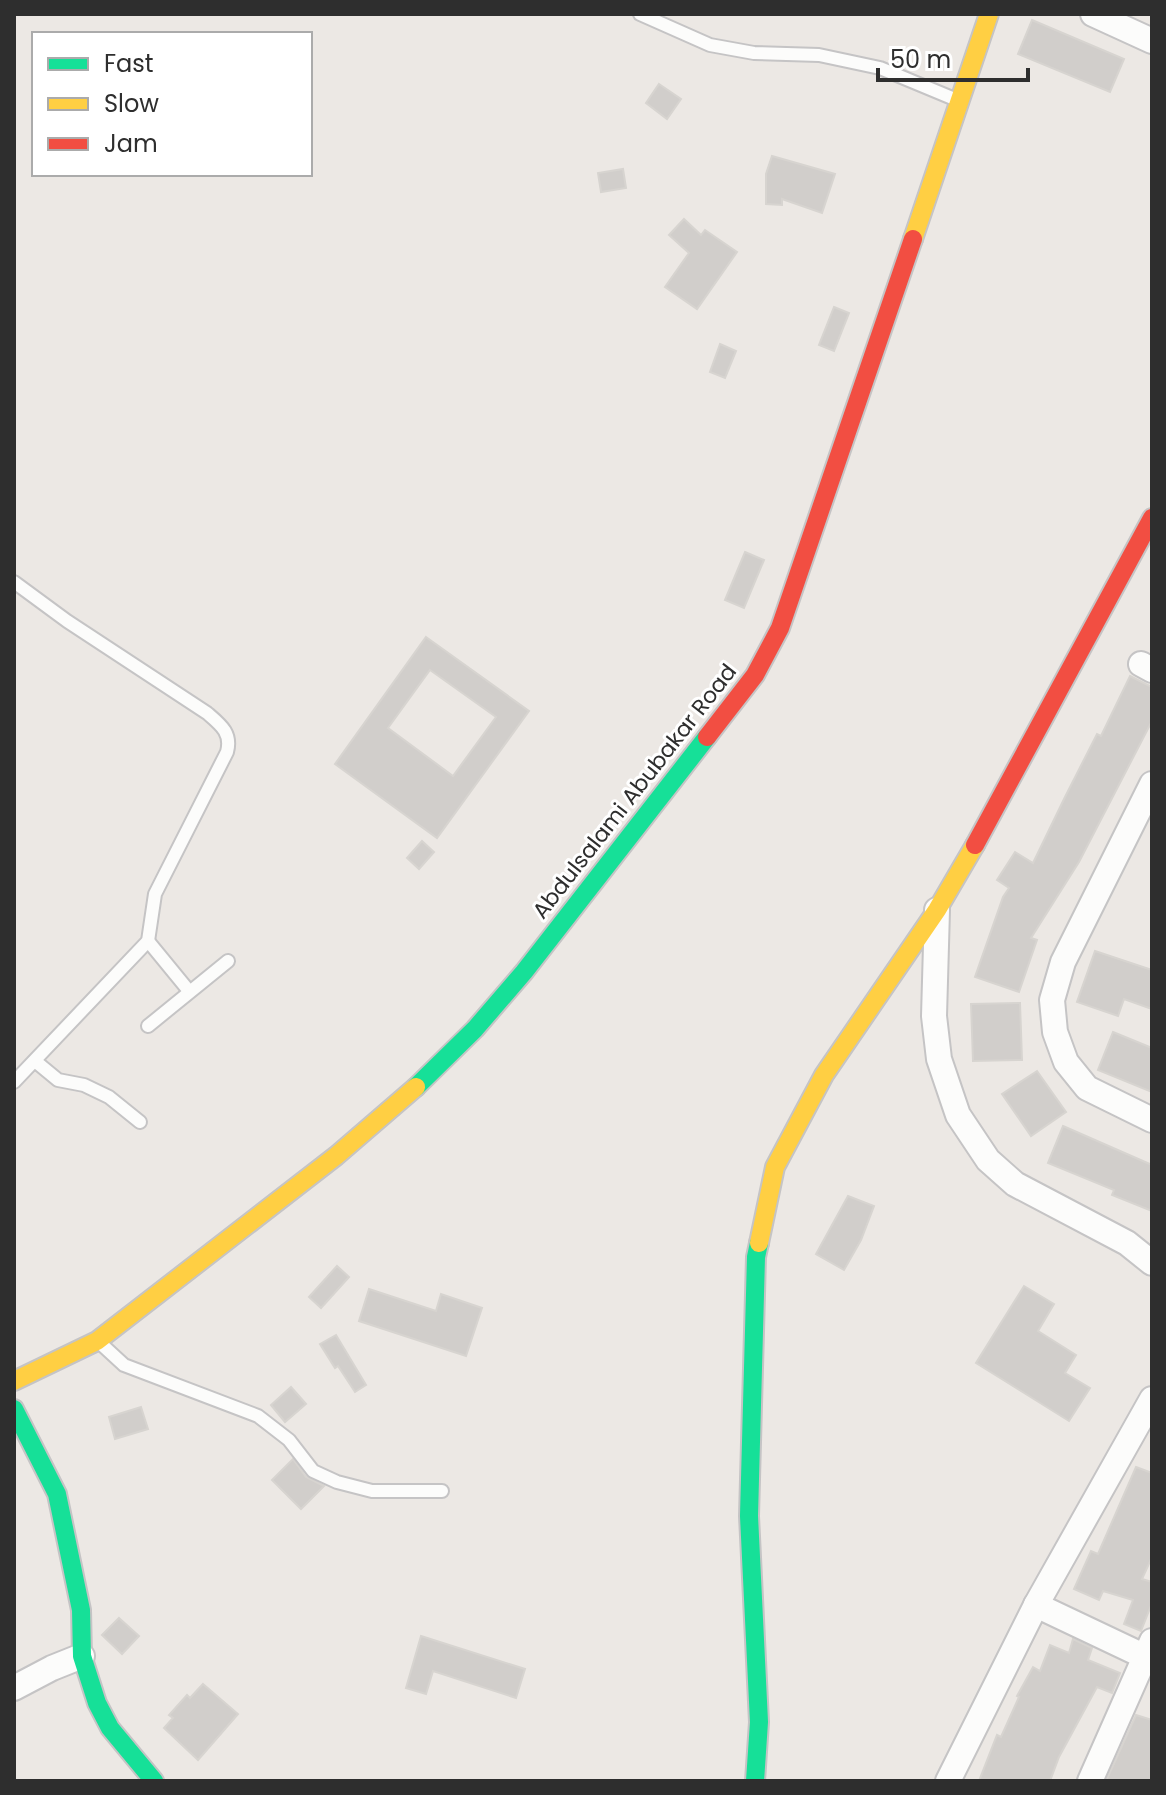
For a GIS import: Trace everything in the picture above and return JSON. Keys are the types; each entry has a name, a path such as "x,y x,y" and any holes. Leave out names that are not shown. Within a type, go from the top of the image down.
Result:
{"street":[{"name":"Abdulsalami Abubakar Road","path":"14,1381 97,1341 336,1156 446,1059 524,972 755,675 780,628 989,14"},
{"path":"1093,14 1152,41"},
{"path":"755,1781 759,1722 749,1516 756,1257 775,1167 824,1075 937,910 1001,799 1152,518"},
{"path":"1152,784 1063,962 1052,1000 1055,1032 1066,1062 1087,1088 1152,1120"},
{"path":"937,910 934,1016 939,1059 958,1115 988,1160 1015,1184 1127,1243 1152,1263"},
{"path":"948,1781 1036,1605 1152,1399"},
{"path":"14,1409 57,1494 81,1610 82,1656 91,1689 110,1728 154,1781"},
{"path":"1036,1605 1150,1653 1090,1781"},
{"path":"14,1688 82,1656"}],"lane":[{"path":"640,14 710,45 754,53 819,55 880,68 960,101"},
{"path":"14,582 67,621 207,713 227,733 229,742 227,752 155,894 148,941 14,1082"},
{"path":"148,941 189,991"},
{"path":"148,1026 228,961"},
{"path":"35,1061 58,1080 84,1085 109,1097 140,1122"},
{"path":"97,1341 124,1365 258,1416 289,1440 313,1471 337,1482 372,1491 442,1491"}],"building":[{"path":"1032,20 1124,59 1110,92 1018,54"},
{"path":"659,84 681,99 667,119 646,103"},
{"path":"772,156 835,174 822,213 782,199 782,205 766,204 766,174"},
{"path":"623,169 626,188 601,192 598,173"},
{"path":"684,219 701,235 705,230 737,252 697,309 665,287 689,253 669,235"},
{"path":"834,307 849,313 834,351 819,345"},
{"path":"720,344 736,351 725,378 710,372"},
{"path":"745,552 764,560 744,608 725,600"},
{"path":"426,637 529,711 437,838 335,764","holes":["430,670 496,717 453,776 388,728"]},
{"path":"1130,676 1152,687 1152,721 1079,862 1031,938 1037,940 1019,992 975,977 1009,888 997,880 1015,852 1033,863 1097,734 1101,736"},
{"path":"422,841 434,852 419,869 407,858"},
{"path":"1095,951 1152,970 1152,1009 1124,999 1118,1016 1077,1002"},
{"path":"1020,1003 1022,1060 973,1061 971,1004"},
{"path":"1113,1032 1152,1048 1152,1092 1098,1070"},
{"path":"1037,1071 1066,1112 1031,1136 1002,1094"},
{"path":"1063,1126 1152,1165 1152,1211 1112,1195 1114,1190 1048,1163"},
{"path":"848,1196 874,1206 861,1240 844,1270 816,1254"},
{"path":"337,1266 349,1277 321,1308 309,1297"},
{"path":"1024,1286 1054,1304 1038,1331 1076,1355 1065,1373 1090,1388 1069,1421 976,1363"},
{"path":"369,1289 436,1311 441,1294 482,1308 466,1356 359,1321"},
{"path":"336,1335 366,1385 355,1392 320,1344"},
{"path":"291,1387 306,1404 285,1422 271,1405"},
{"path":"141,1407 148,1429 115,1439 109,1417"},
{"path":"293,1459 306,1477 324,1486 301,1509 272,1480"},
{"path":"1136,1467 1152,1473 1152,1557 1142,1579 1152,1582 1152,1603 1141,1631 1124,1624 1133,1600 1103,1591 1099,1600 1074,1589 1091,1551 1098,1554"},
{"path":"119,1618 139,1636 122,1654 102,1635"},
{"path":"421,1636 525,1669 516,1698 433,1671 426,1694 406,1688"},
{"path":"1073,1639 1092,1648 1088,1660 1120,1673 1112,1693 1097,1687 1059,1757 1050,1781 979,1781 997,1735 1001,1737 1017,1696 1033,1667 1040,1671 1050,1645 1069,1653"},
{"path":"203,1684 238,1714 198,1760 164,1728 173,1718 169,1715 187,1695 190,1698"},
{"path":"1136,1715 1152,1720 1152,1781 1106,1781"}],"traffic: fast":[{"path":"416,1087 475,1029 524,972 707,737"},
{"path":"755,1781 759,1722 749,1516 756,1257 759,1243"},
{"path":"14,1409 57,1494 81,1610 82,1656 97,1703 110,1728 154,1781"}],"traffic: slow":[{"path":"913,239 989,14"},
{"path":"759,1243 775,1167 824,1075 937,910 975,845"},
{"path":"14,1381 97,1341 336,1156 416,1087"}],"traffic: jam":[{"path":"707,737 755,675 780,628 913,239"},
{"path":"975,845 1152,518"}]}
